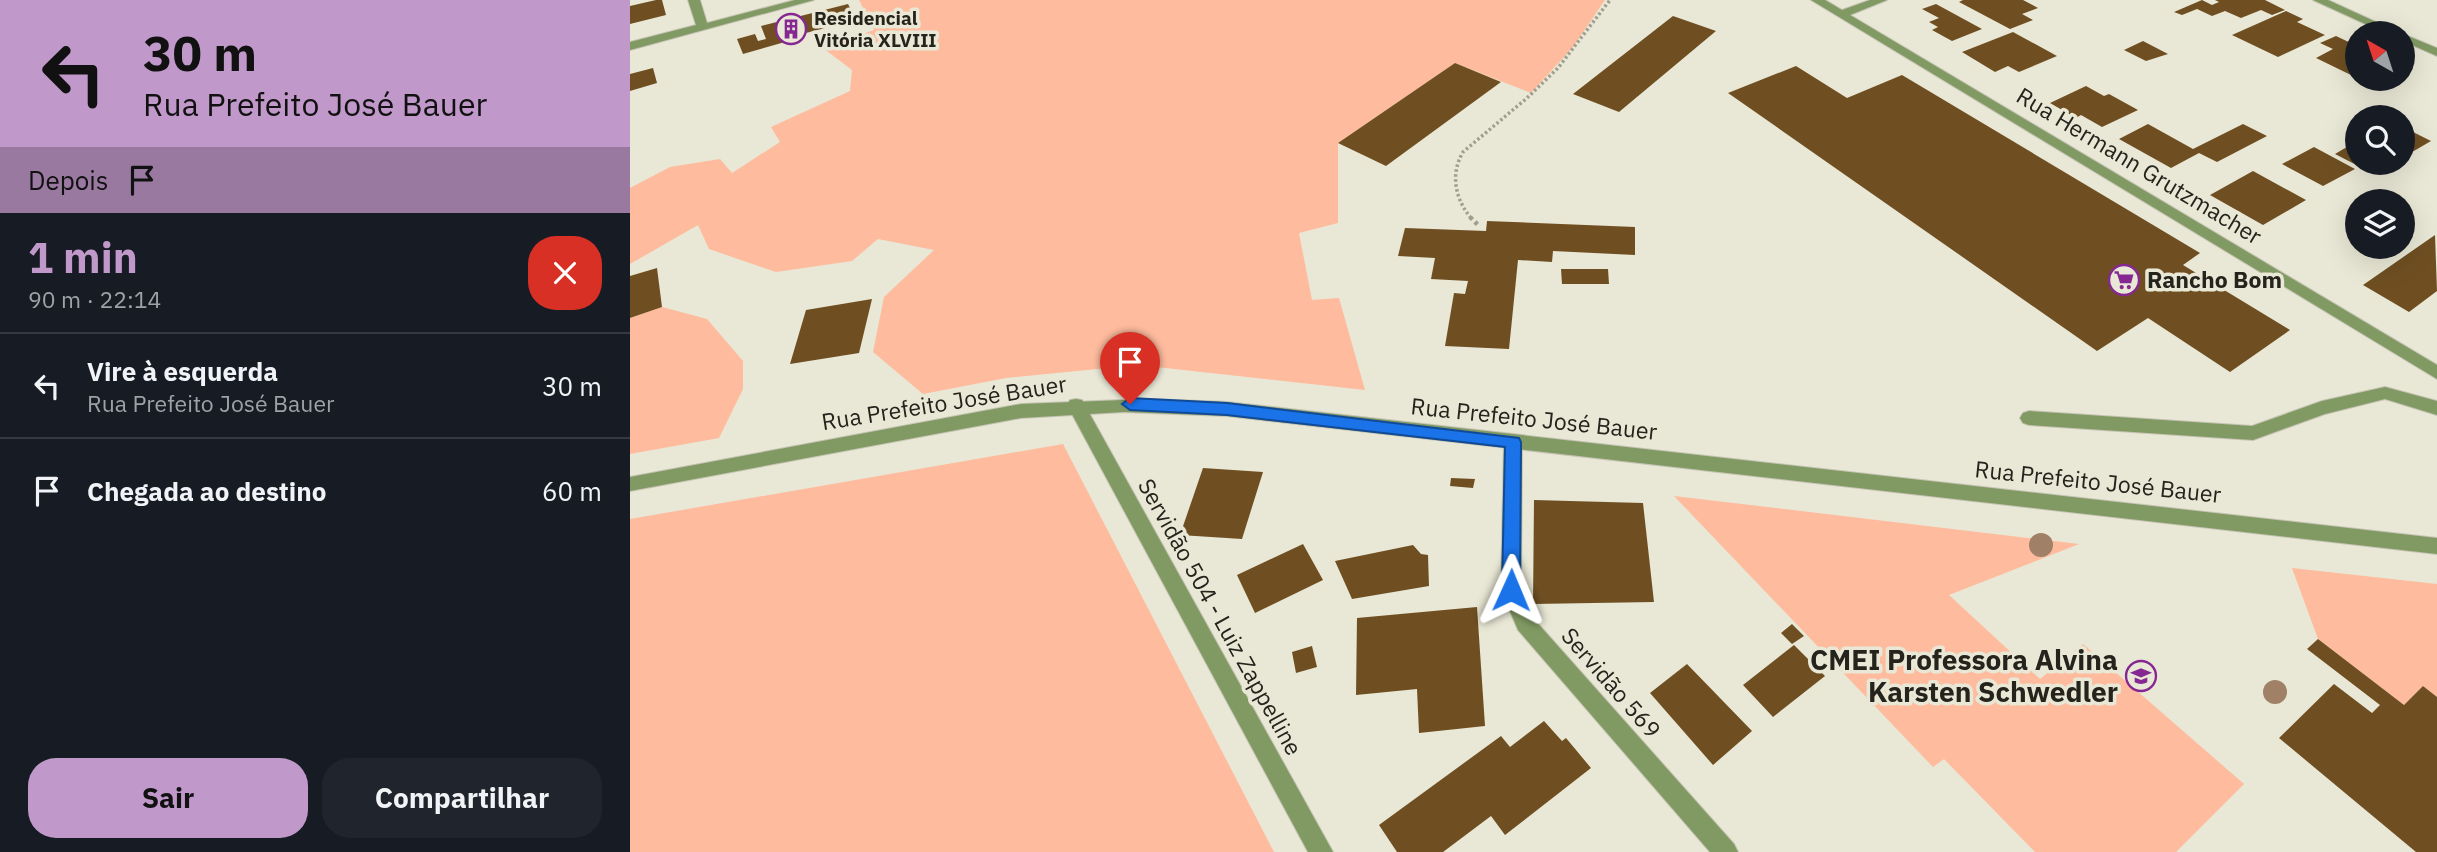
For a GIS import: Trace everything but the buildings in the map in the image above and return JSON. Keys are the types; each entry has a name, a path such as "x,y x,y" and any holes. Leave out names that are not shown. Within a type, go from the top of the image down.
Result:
{"street":[{"path":"694,0 702,27"},
{"path":"630,46 808,0"},
{"name":"Rua Hermann Grutzmacher","path":"1817,0 2437,373"},
{"path":"1842,14 1881,0"},
{"path":"2319,0 2367,21"},
{"path":"2415,42 2437,52"},
{"path":"2029,418 2253,433 2322,408 2385,393 2437,408"},
{"name":"Rua Prefeito José Bauer","path":"630,484 1021,411 1076,405 1157,404 1227,409 2437,546"},
{"name":"Servidão 504 - Luiz Zappelline","path":"1076,405 1321,852"},
{"name":"Servidão 569","path":"1513,442 1511,590 1525,624 1726,852"}],"path":[{"path":"1479,226 1471,219 1454,191 1457,162 1468,145 1533,94 1579,47 1610,0"}],"shaded area":[{"path":"859,0 1605,0 1573,47 1531,93 1455,63 1338,143 1338,223 1299,233 1312,300 1339,298 1365,390 1138,365 1006,378 923,394 873,352 884,297 934,250 878,239 852,261 776,272 709,249 698,225 630,264 630,188 670,167 720,159 732,173 780,142 771,127 850,91 852,70 823,48 874,30"},
{"path":"662,307 707,319 743,361 743,389 719,438 630,454 630,318"},
{"path":"1063,444 1274,852 630,852 630,519"},
{"path":"1674,496 2079,544 1949,595 2040,679 2083,644 2244,784 2176,852 2035,852 1944,759 1933,767"},
{"path":"2292,568 2437,584 2437,697 2423,686 2404,705 2318,639"}],"place":[{"name":"Residencial Vitória XLVIII","path":"791,29"},
{"name":"Rancho Bom","path":"2124,280"},
{"name":"CMEI Professora Alvina Karsten Schwedler","path":"2141,676"}],"route":[{"path":"1130,404 1227,409 1513,442 1511,590"}]}
